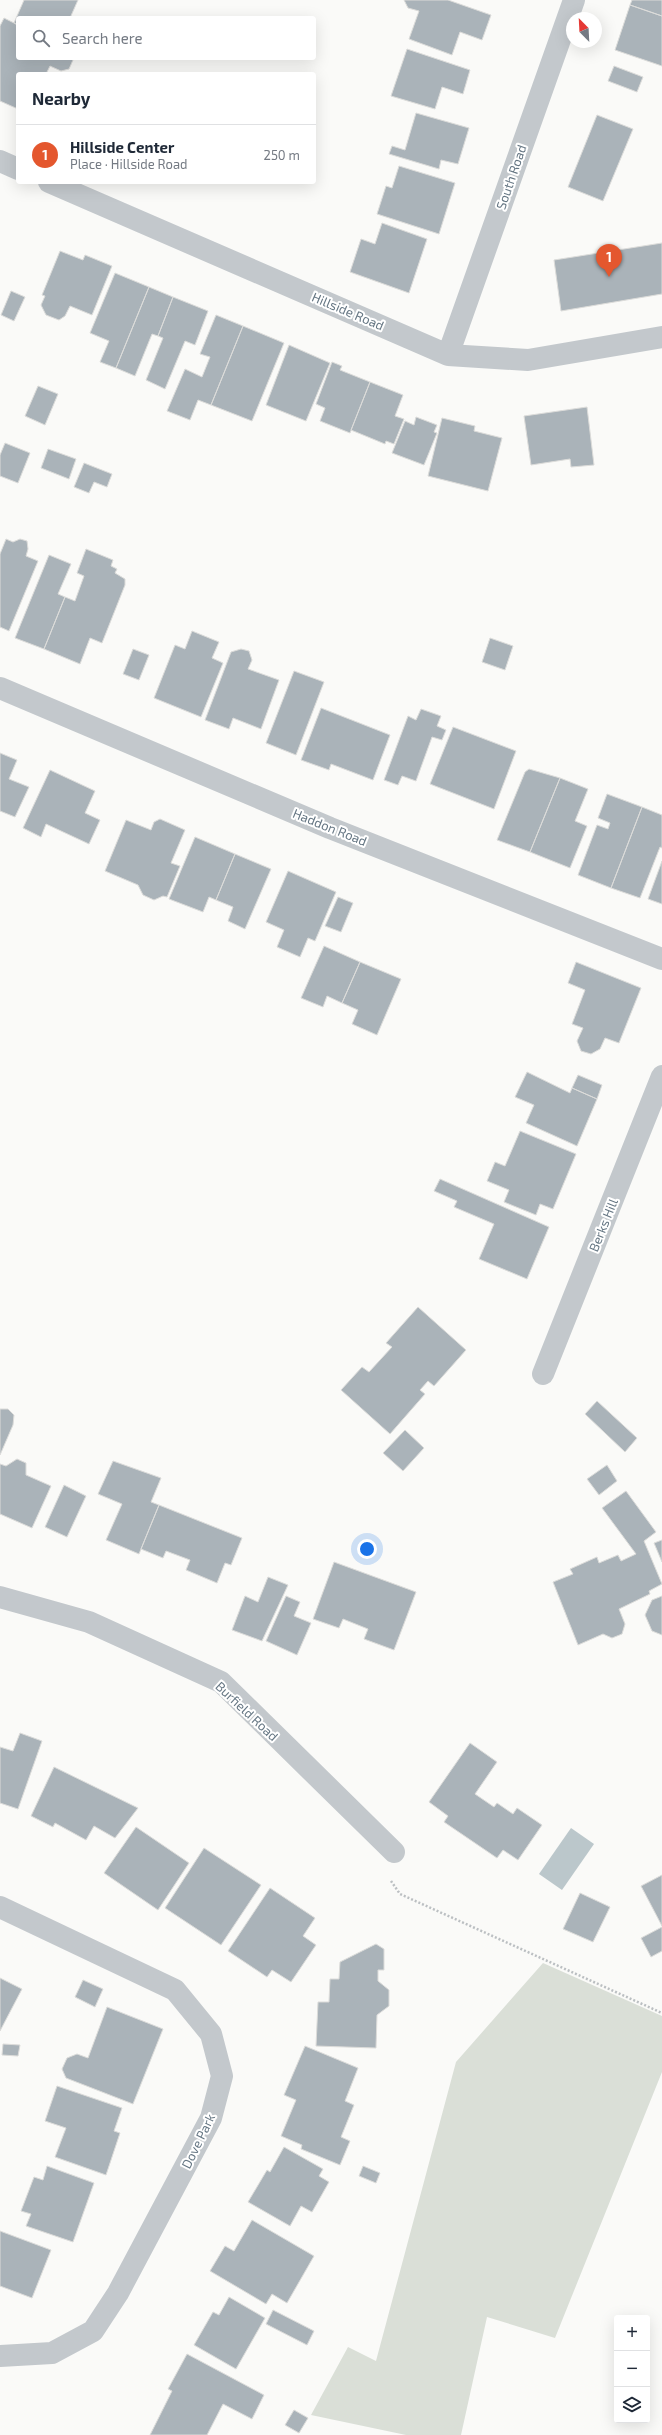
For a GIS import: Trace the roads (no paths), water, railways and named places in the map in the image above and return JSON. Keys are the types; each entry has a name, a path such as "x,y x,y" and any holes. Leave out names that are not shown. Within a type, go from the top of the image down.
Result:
{"street":[{"name":"South Road","path":"448,355 574,0"},
{"path":"0,161 16,168"},
{"name":"Hillside Road","path":"54,184 448,355 528,360 662,338"},
{"name":"Haddon Road","path":"0,688 330,828 662,959"},
{"name":"Berks Hill","path":"544,1374 662,1076"},
{"name":"Burfield Road","path":"0,1597 89,1622 220,1682 394,1852"},
{"name":"Dove Park","path":"0,1907 175,1990 211,2034 222,2076 211,2118 118,2293 93,2331 52,2354 0,2356"}],"place":[{"name":"Hillside Center","path":"609,277"}]}
